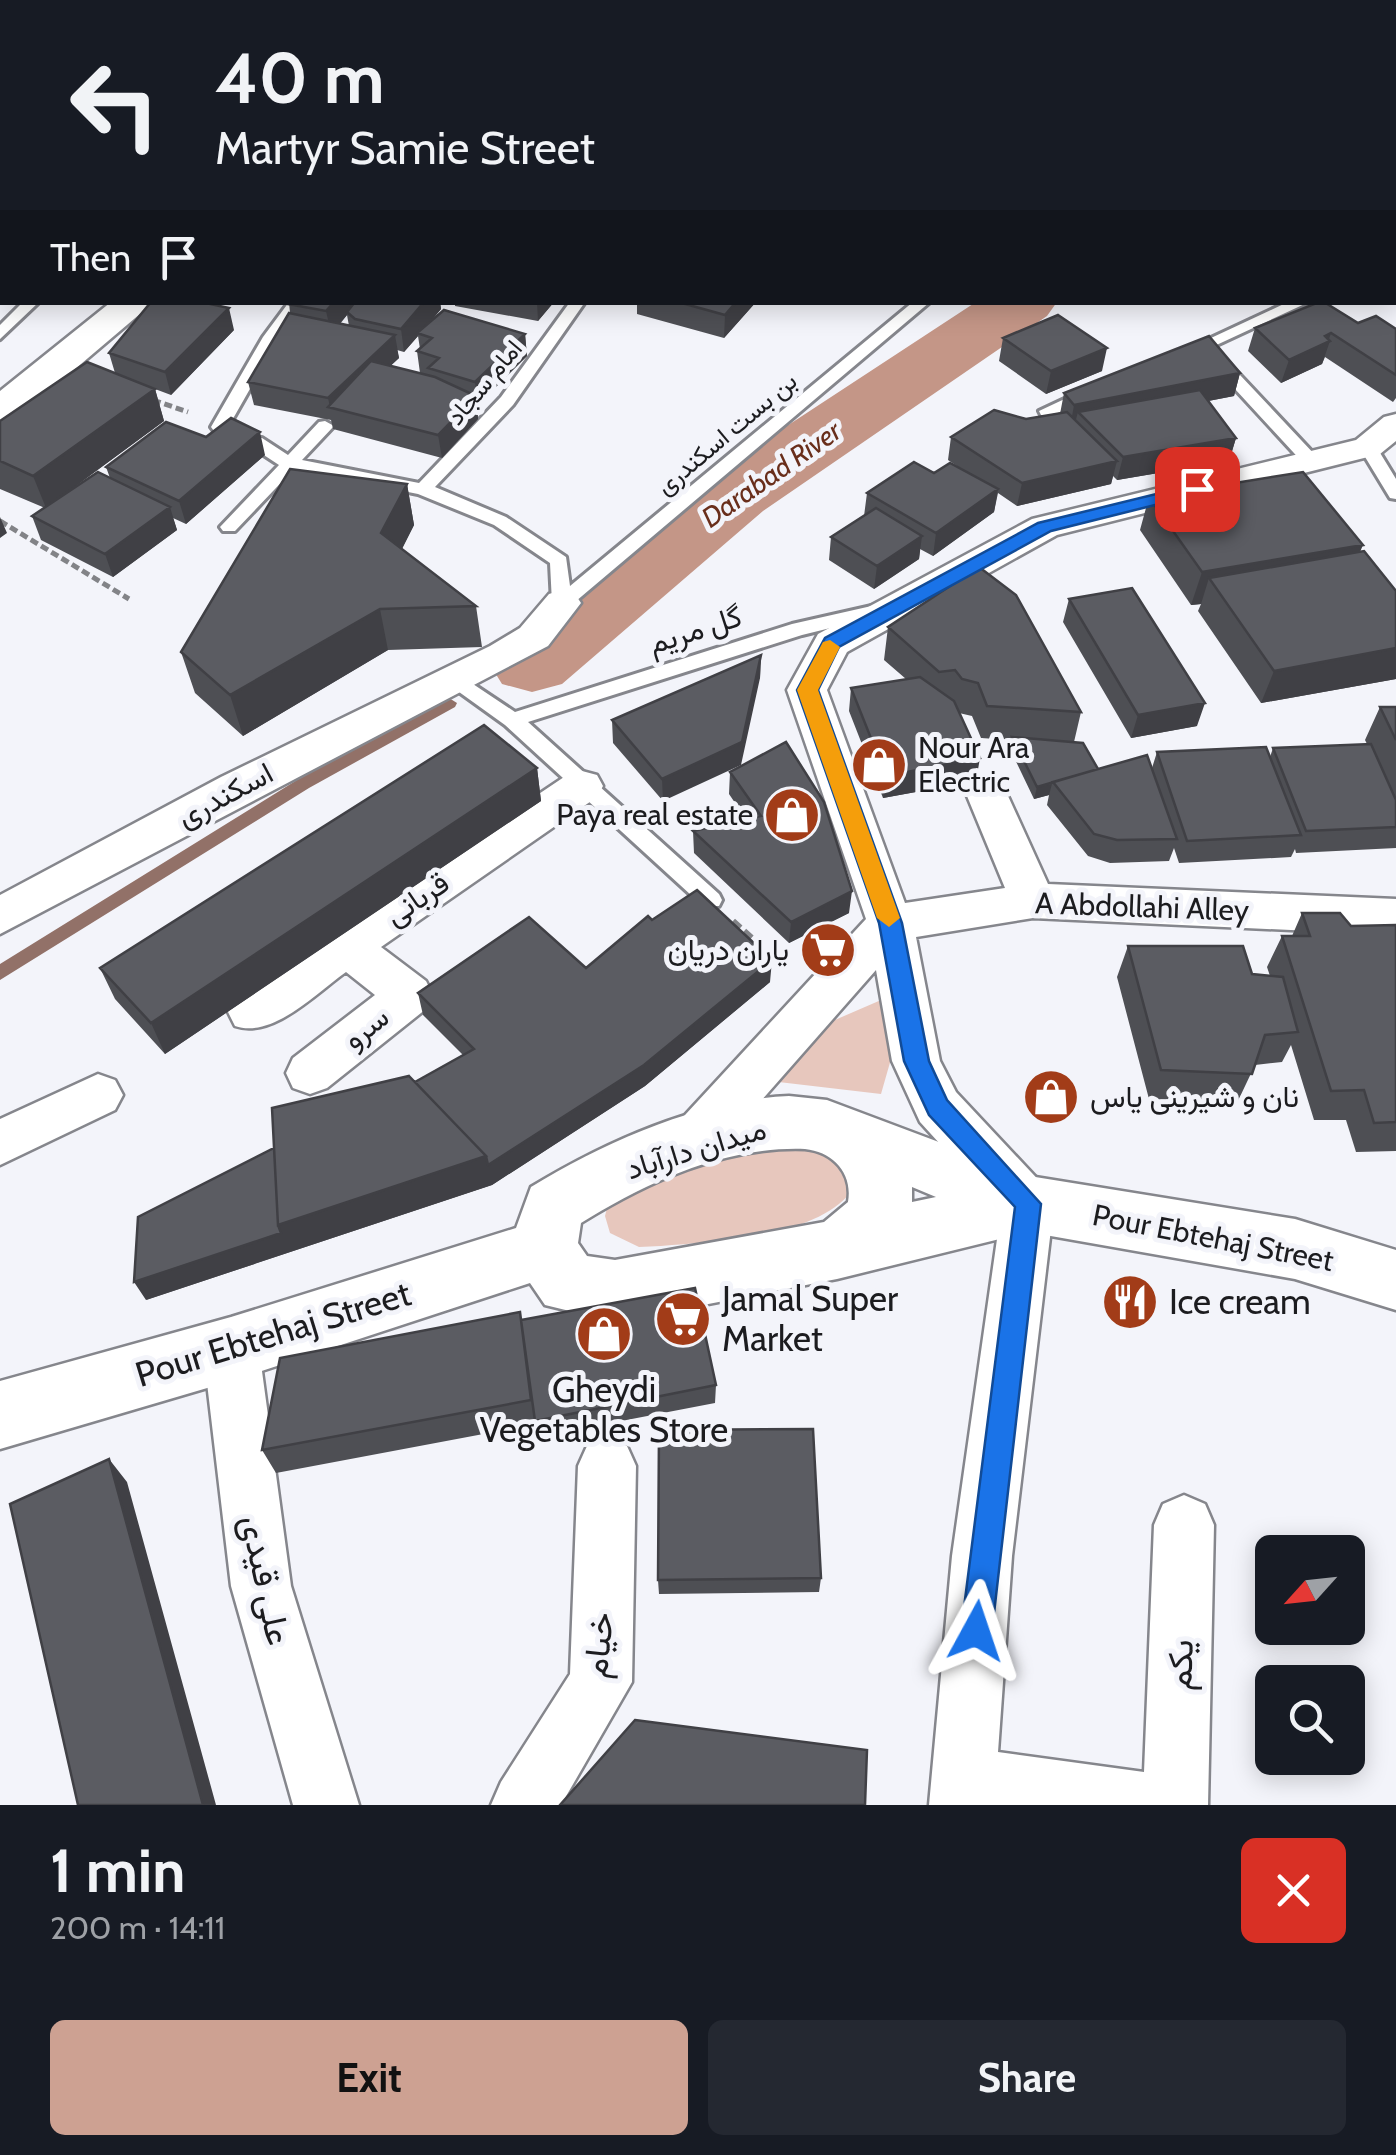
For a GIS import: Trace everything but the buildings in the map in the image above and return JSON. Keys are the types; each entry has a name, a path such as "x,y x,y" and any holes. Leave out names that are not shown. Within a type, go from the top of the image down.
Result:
{"main road":[{"path":"0,412 132,305"},
{"name":"میدان دارآباد","path":"544,1249 553,1207 592,1181 691,1144 766,1124 827,1126"},
{"path":"544,1249 568,1283 615,1291 837,1250 868,1226 882,1200 882,1175 851,1137 827,1126"},
{"name":"Pour Ebtehaj Street","path":"827,1126 1028,1204 1295,1249 1396,1280"},
{"name":"Pour Ebtehaj Street","path":"837,1250 1028,1204"},
{"name":"Pour Ebtehaj Street","path":"0,1415 230,1349 544,1249"}],"street":[{"path":"1148,1805 964,1792 982,1556 1028,1204 938,1108 916,1061 890,923 808,690 832,643 1045,527 1387,439"},
{"name":"اسکندری","path":"0,916 534,637 562,602"},
{"name":"قربانی","path":"252,1012 582,786"},
{"path":"988,796 1033,902"},
{"name":"A Abdollahi Alley","path":"890,923 1033,902 1396,917"},
{"path":"691,1144 890,923"},
{"name":"سرو","path":"310,1073 409,995 348,947"},
{"path":"0,1143 98,1094"},
{"name":"علی قیدی","path":"230,1349 261,1586 326,1805"},
{"name":"خیام","path":"524,1805 601,1682 608,1466"},
{"name":"یکم","path":"1176,1805 1184,1525"}],"lane":[{"path":"0,334 29,305"},
{"path":"220,427 271,337 295,305"},
{"name":"امام سجاد","path":"423,489 507,402 576,305"},
{"name":"بن بست اسکندری","path":"562,602 919,305"},
{"path":"1186,352 1295,305"},
{"path":"1204,345 1311,461"},
{"path":"1047,411 1099,389"},
{"path":"229,527 324,426"},
{"path":"1387,439 1396,494"},
{"path":"256,442 288,464 423,489 500,521 559,560 562,602"},
{"name":"گل مریم","path":"512,720 799,629 899,606"},
{"path":"452,679 512,720 711,900"}],"path":[{"path":"148,398 220,427"},
{"path":"0,521 129,599"}],"shaded area":[{"path":"888,997 893,1052 881,1094 770,1081 821,1026"},
{"path":"809,1139 846,1169 851,1192 814,1219 763,1234 661,1246 639,1247 610,1233 605,1216 609,1200 707,1162"}],"waterway":[{"name":"Darabad River","path":"532,663 736,494 1019,305"},
{"name":"Darabad River","path":"0,973 303,784 449,703"}],"slow traffic":[{"path":"830,647 808,690 889,918"}],"place":[{"name":"Nour Ara Electric","path":"879,765"},
{"name":"Paya real estate","path":"792,815"},
{"name":"یاران دریان","path":"828,950"},
{"name":"نان و شیرینی یاس","path":"1051,1097"},
{"name":"Ice cream","path":"1130,1302"},
{"name":"Jamal Super Market","path":"683,1319"},
{"name":"Gheydi Vegetables Store","path":"604,1334"}],"route":[{"path":"976,1631 982,1556 1028,1204 938,1108 916,1061 890,923 808,690 832,643 1045,527 1197,489"}]}
